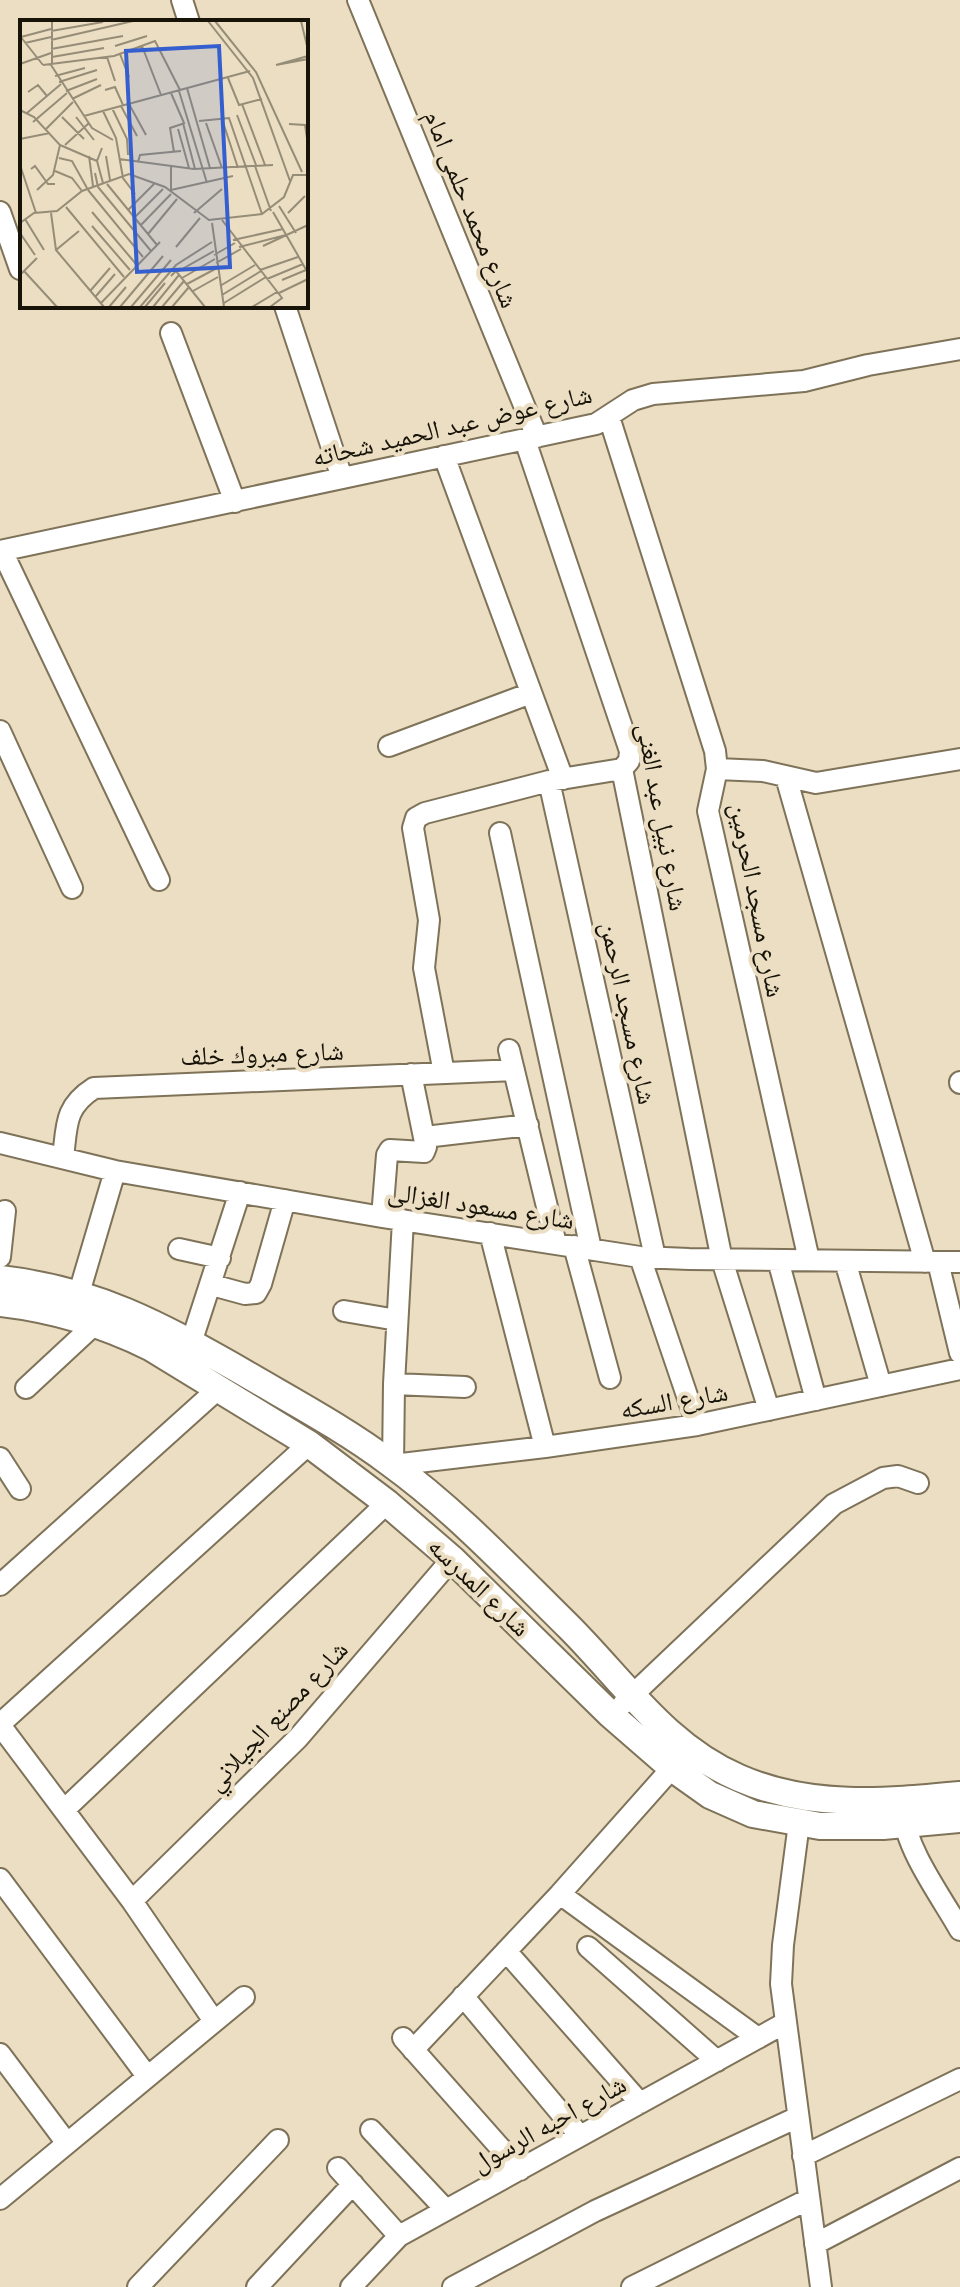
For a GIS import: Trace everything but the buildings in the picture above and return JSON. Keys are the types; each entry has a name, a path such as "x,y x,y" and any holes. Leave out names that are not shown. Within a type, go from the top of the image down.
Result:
{"street":[{"path":"182,0 188,20"},
{"name":"شارع محمد حلمى امام","path":"358,0 531,438"},
{"path":"0,212 20,269"},
{"path":"286,308 342,478"},
{"path":"171,333 235,502"},
{"name":"شارع عوض عبد الحميد شحاته","path":"1,551 596,424 633,400 653,394 804,381 882,362 960,349"},
{"name":"شارع مسجد الحرمين","path":"609,417 715,751 717,769 708,811 809,1260"},
{"name":"شارع نبيل عبد الغنى","path":"531,438 630,751 629,761 622,769 722,1260 769,1410"},
{"name":"شارع مسجد الرحمن","path":"444,456 531,693 556,780 648,1257 697,1425"},
{"path":"1,551 159,880"},
{"path":"389,746 531,693"},
{"path":"0,731 72,888"},
{"path":"717,769 763,771 816,783 960,759"},
{"path":"444,1073 424,968 429,920 413,828 416,818 425,813 556,780 622,769"},
{"path":"786,777 960,1353"},
{"path":"500,833 574,1246 610,1378"},
{"name":"شارع مبروك خلف","path":"63,1158 69,1114 79,1098 94,1088 444,1073 512,1060 528,1125 574,1246"},
{"path":"382,1217 390,1150 424,1152 426,1147 411,1074"},
{"path":"425,1137 528,1125"},
{"name":"شارع مسعود الغزالى","path":"0,1143 115,1171 382,1217 648,1257 960,1262"},
{"path":"79,1293 115,1171"},
{"path":"191,1343 240,1192"},
{"path":"212,1285 245,1294 256,1293 285,1200"},
{"path":"0,1257 5,1211"},
{"path":"393,1465 403,1220"},
{"path":"490,1233 545,1447"},
{"path":"179,1249 220,1258"},
{"path":"778,1260 816,1400"},
{"path":"845,1261 881,1386"},
{"name":"شارع المدرسه","path":"0,1279 79,1293 137,1314 334,1425 393,1465 454,1516 549,1608 679,1742 714,1766 765,1788 819,1800 960,1819"},
{"name":"شارع المدرسه","path":"0,1303 64,1313 96,1323 150,1347 309,1444 387,1503 452,1559 611,1715 672,1768 731,1806 753,1814 799,1823 841,1827 960,1795"},
{"path":"344,1311 397,1320"},
{"path":"26,1388 96,1323"},
{"name":"شارع السكه","path":"393,1465 697,1425 960,1369"},
{"path":"394,1384 465,1387"},
{"path":"0,1585 219,1388"},
{"path":"214,2021 132,1901 0,1725 309,1444"},
{"path":"0,1458 20,1489"},
{"path":"611,1715 834,1504 883,1478 898,1476 918,1483"},
{"path":"64,1810 387,1503"},
{"name":"شارع مصنع الجيلاني","path":"132,1901 298,1738 452,1559"},
{"path":"520,2170 408,2044 463,1996 560,1894 672,1768"},
{"path":"903,1812 911,1843 960,1930"},
{"path":"799,1823 781,1984 821,2287"},
{"path":"3,1891 147,2076"},
{"path":"560,1894 758,2038"},
{"path":"588,1947 717,2061"},
{"path":"506,1951 640,2103"},
{"path":"463,1996 580,2136"},
{"path":"0,2199 244,1997"},
{"name":"شارع احبه الرسول","path":"351,2287 399,2236 785,2023"},
{"path":"0,2054 66,2142"},
{"path":"803,2156 960,2079"},
{"path":"453,2287 595,2211 798,2117"},
{"path":"371,2130 446,2210"},
{"path":"138,2287 278,2140"},
{"path":"338,2168 399,2236"},
{"path":"815,2244 960,2168"},
{"path":"257,2287 353,2184"},
{"path":"632,2287 809,2199"}]}
